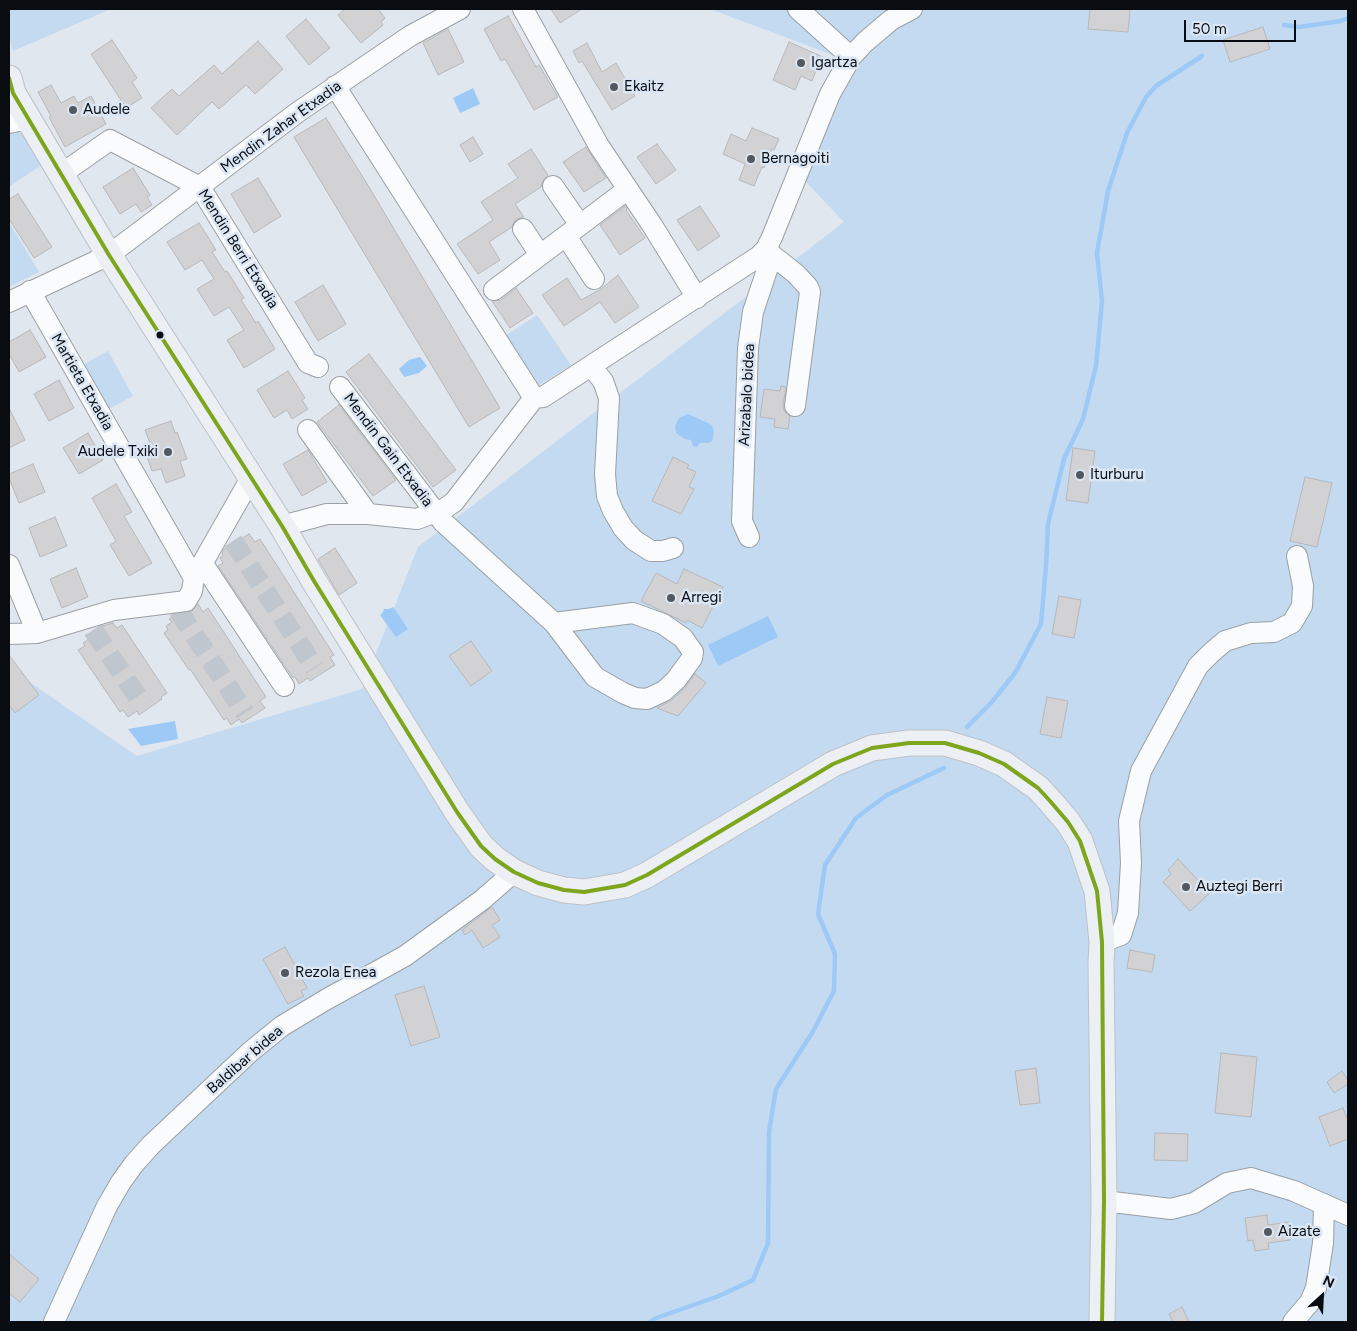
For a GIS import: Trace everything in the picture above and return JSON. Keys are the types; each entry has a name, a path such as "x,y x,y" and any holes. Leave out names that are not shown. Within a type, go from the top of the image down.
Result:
{"main road":[{"path":"9,78 19,121 60,175 282,526 314,582 457,812 481,846 495,859 514,872 538,883 564,890 584,892 624,885 647,875 833,764 872,748 909,742 945,743 979,753 1004,764 1038,788 1068,822 1080,841 1097,891 1102,942 1104,1202 1102,1322"}],"street":[{"name":"Mendin Zahar Etxadia","path":"109,255 335,86 410,36 460,9"},
{"path":"523,9 599,146 697,298"},
{"path":"798,9 851,57"},
{"name":"Arizabalo bidea","path":"749,537 742,521 748,348 753,312 772,237 830,94 851,57 865,42 891,20 912,9"},
{"path":"335,86 534,398"},
{"name":"Mendin Berri Etxadia","path":"60,175 110,140 200,187 308,363 318,367"},
{"path":"553,186 594,280"},
{"path":"496,281 540,255 628,189"},
{"path":"523,229 540,255"},
{"path":"769,252 796,274 808,286 810,292 795,406"},
{"name":"Arizabalo bidea","path":"282,526 327,514 368,514 417,519 444,509 454,502 534,398 543,397 758,257 769,252"},
{"path":"9,302 109,255"},
{"name":"Martieta Etxadia","path":"30,291 198,571 284,686"},
{"path":"591,366 603,381 609,398 605,474 607,496 612,511 629,534 651,551 663,551 673,548"},
{"name":"Mendin Gain Etxadia","path":"340,387 436,513"},
{"path":"308,430 368,514"},
{"path":"9,634 37,633 89,625 114,610 176,607 186,601 192,591 198,571 227,535 251,478"},
{"path":"436,513 443,522 554,623 595,676 623,693 635,698 647,699 664,691 676,680 692,658 693,652 683,638 663,624 633,613 554,623"},
{"path":"1102,942 1121,935 1128,913 1131,864 1129,821 1141,771 1198,666 1211,653 1226,641 1251,633 1274,632 1292,622 1302,606 1303,586 1297,556"},
{"path":"9,565 37,633"},
{"name":"Baldibar bidea","path":"54,1322 107,1206 130,1170 151,1145 250,1052 282,1026 405,956 482,900 514,872"},
{"path":"1104,1202 1171,1209 1194,1203 1227,1183 1251,1178 1294,1190 1348,1215"},
{"path":"1293,1322 1310,1302 1316,1288 1323,1243 1324,1204"}],"shaded area":[{"path":"9,9 111,9 13,51 9,36"},
{"path":"710,9 1348,9 1348,1322 9,1322 9,668 137,756 362,689 418,547 844,222 791,166 841,58"},
{"path":"9,107 22,133 43,164 9,187"},
{"path":"9,222 39,272 9,287"},
{"path":"537,315 571,365 536,387 505,336"},
{"path":"108,351 133,396 109,409 84,364"}],"water":[{"path":"473,88 480,104 460,113 453,98"},
{"path":"420,357 427,366 419,373 404,377 399,369 409,360"},
{"path":"688,414 712,425 714,432 712,441 700,443 697,447 693,446 691,440 685,439 676,433 675,426 679,418"},
{"path":"393,607 408,629 396,637 380,615 384,609"},
{"path":"768,616 778,637 718,666 708,645"},
{"path":"175,721 178,739 141,746 128,729"}],"building":[{"path":"345,9 378,9 385,18 381,22 383,25 361,43 338,15"},
{"path":"551,9 582,9 560,23"},
{"path":"1090,9 1130,9 1128,32 1088,29"},
{"path":"508,16 536,67 539,65 558,97 534,110 505,59 501,61 484,29"},
{"path":"306,19 330,48 309,65 286,36"},
{"path":"1263,27 1270,49 1230,62 1223,40"},
{"path":"448,29 464,62 438,75 423,43"},
{"path":"112,40 137,78 132,82 142,98 126,108 91,54"},
{"path":"258,41 283,69 255,94 246,85 219,109 212,102 177,135 151,108 172,89 179,96 214,65 222,74"},
{"name":"Igartza","path":"789,42 825,58 820,69 817,68 812,81 801,76 795,90 773,80"},
{"name":"Ekaitz","path":"587,43 602,72 616,63 635,96 612,110 582,61 579,63 573,51"},
{"name":"Audele","path":"51,85 61,103 74,96 78,103 91,96 106,124 65,147 38,92"},
{"path":"326,118 500,408 469,427 294,137"},
{"name":"Bernagoiti","path":"752,128 779,139 774,150 772,149 764,168 762,167 754,186 739,180 745,164 723,154 731,134 746,141"},
{"path":"473,137 483,154 470,162 460,145"},
{"path":"657,144 676,170 656,184 637,157"},
{"path":"586,147 606,178 584,192 563,162"},
{"path":"531,149 548,175 541,187 515,204 524,217 516,219 512,227 489,242 500,260 478,274 457,244 493,220 481,202 518,178 508,164"},
{"path":"133,168 150,195 147,197 152,205 141,212 136,204 120,214 103,187"},
{"path":"258,178 281,216 254,233 231,194"},
{"path":"18,194 52,247 34,258 9,219 9,199"},
{"path":"625,206 645,238 620,255 600,225"},
{"path":"700,206 720,236 698,251 677,220"},
{"path":"199,223 216,250 212,252 225,272 227,271 244,298 241,300 256,323 258,321 275,349 244,368 227,340 244,330 229,307 214,316 197,289 214,279 202,260 185,270 167,242"},
{"path":"618,275 639,307 615,323 600,302 564,326 542,295 567,278 581,300 601,289"},
{"path":"323,285 346,324 318,341 295,302"},
{"path":"516,288 533,313 510,328 492,301 501,300"},
{"path":"30,330 46,357 19,372 9,354 9,342"},
{"path":"369,354 456,470 433,487 346,372"},
{"path":"288,371 305,398 302,400 308,409 292,419 287,410 274,418 257,390"},
{"path":"59,380 74,408 49,421 34,394"},
{"path":"781,386 786,387 783,405 784,411 790,416 788,429 774,427 775,419 760,417 764,389 780,391"},
{"path":"339,405 396,480 373,496 317,422"},
{"path":"9,408 25,440 9,448"},
{"name":"Audele Txiki","path":"171,421 187,459 180,461 185,476 166,483 161,469 152,471 146,454 153,451 145,430"},
{"path":"88,433 103,460 79,474 63,448"},
{"name":"Iturburu","path":"1073,448 1095,451 1088,503 1066,500"},
{"path":"308,450 327,482 302,496 283,464"},
{"path":"673,457 689,465 687,468 696,472 689,487 694,489 681,514 652,501"},
{"path":"33,464 45,492 19,503 9,474"},
{"path":"1305,477 1332,483 1317,547 1290,541"},
{"path":"116,484 132,512 124,516 152,563 129,576 110,545 116,541 92,498"},
{"path":"55,517 67,546 40,557 29,528"},
{"path":"249,534 255,542 260,539 334,655 330,657 335,665 310,681 308,678 299,684 295,677 293,678 218,566 223,563 220,558 223,556 224,549"},
{"path":"335,548 357,583 339,595 318,559"},
{"path":"76,568 88,597 62,608 50,579"},
{"path":"684,569 723,587 702,628 687,620 686,623 641,601 656,573 677,584"},
{"path":"1059,596 1081,600 1074,638 1052,634"},
{"path":"198,604 203,612 208,608 266,697 260,701 265,708 242,723 239,719 231,725 227,718 224,720 164,633 168,630 166,626 172,622 169,619 177,614 192,611"},
{"path":"113,623 117,628 122,625 167,693 161,697 162,699 139,715 137,711 128,717 123,710 120,712 78,650 85,646 83,643 89,639 87,635 99,627"},
{"path":"471,641 492,671 471,686 449,656"},
{"path":"9,655 39,695 15,713 9,705"},
{"path":"695,674 706,683 678,716 657,708 672,700 684,689"},
{"path":"1047,697 1068,701 1061,738 1040,734"},
{"name":"Auztegi Berri","path":"1178,859 1210,893 1190,911 1163,882 1171,874 1168,870"},
{"path":"492,907 500,920 492,925 500,937 483,948 472,930 465,935 462,930"},
{"name":"Rezola Enea","path":"285,947 307,988 301,991 304,996 288,1004 263,959"},
{"path":"1130,950 1155,955 1152,972 1127,968"},
{"path":"424,986 440,1037 411,1046 395,995"},
{"path":"1221,1053 1257,1057 1251,1117 1215,1113"},
{"path":"1036,1068 1040,1103 1020,1105 1015,1071"},
{"path":"1342,1071 1348,1080 1348,1084 1334,1093 1327,1082"},
{"path":"1343,1108 1348,1121 1348,1139 1330,1146 1319,1117"},
{"path":"1155,1133 1188,1134 1187,1161 1154,1160"},
{"name":"Aizate","path":"1267,1215 1268,1225 1288,1222 1290,1240 1268,1243 1269,1249 1255,1251 1253,1240 1248,1241 1245,1218"},
{"path":"9,1254 39,1279 20,1302 9,1293"},
{"path":"1182,1307 1189,1322 1173,1322 1169,1314"}],"waterway":[{"path":"1284,25 1299,27 1341,21 1348,18"},
{"path":"967,727 991,703 1015,673 1041,624 1048,524 1064,459 1083,419 1096,366 1102,301 1097,253 1108,191 1127,133 1146,97 1156,86 1202,56"},
{"path":"650,1322 656,1318 719,1296 753,1280 768,1243 769,1132 776,1089 812,1033 834,991 835,954 818,914 825,865 856,818 887,795 944,768"}],"tunnel":[{"path":"233,541 315,668"},
{"path":"178,610 245,713"},
{"path":"93,630 143,705"}],"transit line":[{"path":"9,78 13,93 109,255 282,526 457,812 481,846 495,859 514,872 538,883 564,890 584,892 625,885 647,875 833,764 872,748 909,743 945,743 979,753 1004,764 1038,788 1050,801 1068,822 1080,841 1097,891 1102,942 1104,1201 1102,1322"}],"place":[{"name":"Igartza","path":"801,63"},
{"name":"Ekaitz","path":"614,87"},
{"name":"Audele","path":"73,110"},
{"name":"Bernagoiti","path":"751,159"},
{"name":"Audele Txiki","path":"168,452"},
{"name":"Iturburu","path":"1080,475"},
{"name":"Arregi","path":"671,598"},
{"name":"Auztegi Berri","path":"1186,887"},
{"name":"Rezola Enea","path":"285,973"},
{"name":"Aizate","path":"1268,1232"}]}
